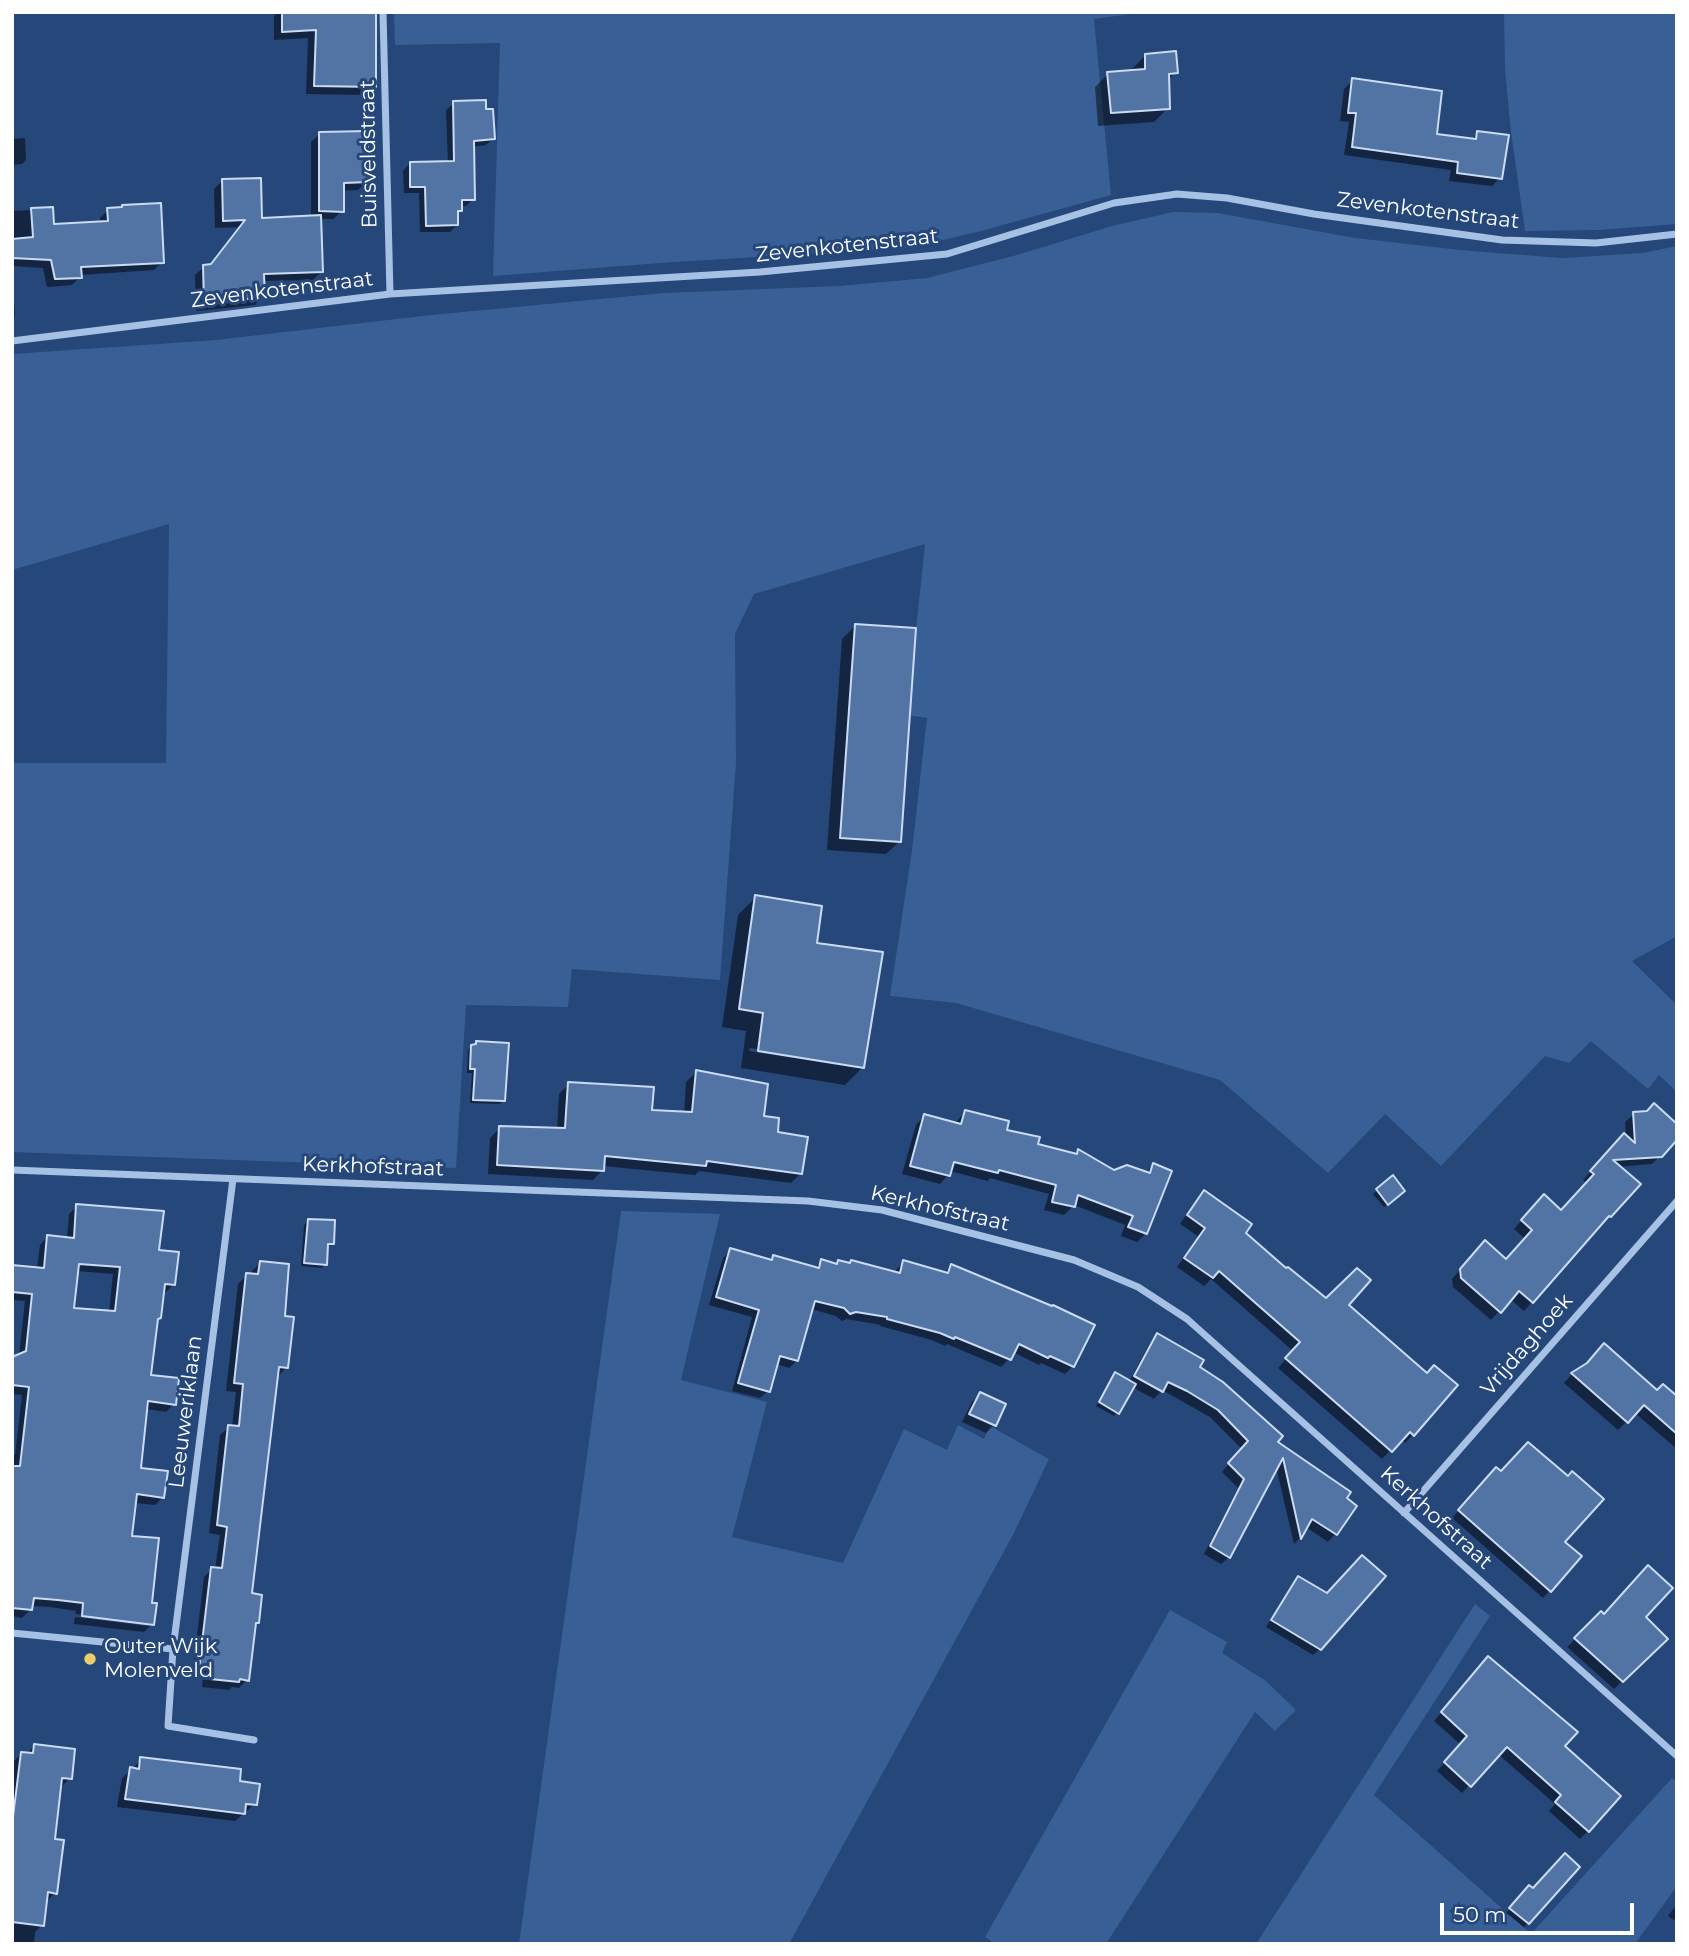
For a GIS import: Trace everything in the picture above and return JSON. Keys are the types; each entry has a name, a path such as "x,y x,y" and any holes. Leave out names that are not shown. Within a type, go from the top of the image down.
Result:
{"street":[{"name":"Buisveldstraat","path":"383,12 390,294"},
{"name":"Zevenkotenstraat","path":"12,341 390,294 760,272 947,254 1114,203 1177,194 1227,198 1314,214 1502,240 1596,243 1677,234"},
{"name":"Kerkhofstraat","path":"12,1170 808,1201 882,1210 1073,1260 1138,1287 1187,1319 1677,1756"},
{"name":"Leeuweriklaan","path":"233,1179 173,1649 167,1726 254,1740"},
{"name":"Vrijdaghoek","path":"1404,1513 1677,1201"},
{"path":"12,1633 173,1649"}],"shaded area":[{"path":"394,12 1145,12 1094,19 1111,195 913,247 493,276 500,43 395,45"},
{"path":"1504,12 1677,12 1677,224 1599,230 1525,231 1505,70"},
{"path":"1173,212 1218,213 1355,238 1563,258 1643,253 1677,246 1677,936 1632,961 1677,1005 1677,1092 1659,1075 1648,1089 1591,1041 1569,1063 1545,1056 1441,1166 1385,1114 1328,1173 1220,1080 956,1003 890,996 912,850 927,718 907,715 925,544 754,594 735,634 736,763 720,980 572,969 568,1007 466,1005 456,1168 12,1152 12,763 166,763 169,524 12,570 12,354 216,340 431,315 664,293 840,286 927,278 1017,255 1112,226"},
{"path":"621,1211 720,1214 681,1380 767,1402 732,1537 843,1563 904,1429 947,1450 958,1425 984,1439 990,1426 1049,1459 1014,1533 789,1944 519,1944"},
{"path":"1475,1604 1490,1616 1374,1795 1531,1934 1672,1778 1677,1783 1677,1886 1635,1944 1256,1944"},
{"path":"1170,1610 1227,1642 1222,1653 1266,1681 1296,1710 1275,1731 1255,1712 1106,1944 995,1944 985,1937"}],"building":[{"path":"282,12 376,12 376,87 314,86 316,30 282,32"},
{"path":"1176,51 1178,73 1169,74 1170,109 1111,113 1107,72 1145,69 1145,54"},
{"path":"1352,78 1442,91 1437,134 1476,139 1477,131 1509,135 1502,179 1457,173 1458,162 1352,147 1356,113 1348,113"},
{"path":"486,100 486,109 493,109 495,139 474,141 475,200 462,200 462,211 458,211 458,225 426,226 425,187 410,187 410,162 454,161 453,101"},
{"path":"368,131 368,182 344,183 344,212 319,211 319,132"},
{"path":"261,178 262,218 321,215 323,272 264,274 265,297 204,304 203,265 211,264 245,220 223,221 222,179"},
{"path":"161,203 164,263 81,267 82,278 55,279 51,260 12,258 12,239 33,237 31,208 53,207 54,224 108,221 107,208"},
{"path":"855,624 916,628 901,842 840,838"},
{"path":"755,895 822,906 817,943 883,952 864,1068 758,1051 763,1013 739,1009"},
{"path":"476,1041 509,1043 505,1101 473,1100 475,1069 470,1069 471,1045 476,1044"},
{"path":"696,1070 768,1084 764,1116 779,1118 778,1132 808,1137 802,1174 707,1161 706,1166 605,1156 604,1171 497,1165 499,1126 565,1128 568,1082 654,1087 652,1110 692,1112"},
{"path":"1654,1103 1677,1124 1677,1140 1662,1157 1613,1160 1641,1184 1611,1217 1609,1216 1533,1303 1519,1291 1501,1313 1461,1278 1460,1269 1485,1240 1506,1259 1532,1230 1521,1220 1544,1194 1561,1210 1594,1174 1590,1171 1624,1133 1635,1143 1633,1112 1647,1111"},
{"path":"965,1110 1009,1121 1007,1130 1040,1137 1038,1144 1077,1154 1078,1149 1114,1170 1127,1165 1150,1173 1153,1163 1172,1171 1147,1234 1128,1227 1133,1216 1078,1195 1075,1207 1052,1202 1056,1185 954,1162 950,1176 910,1166 924,1114 961,1124"},
{"path":"1393,1175 1405,1191 1388,1205 1376,1189"},
{"path":"1204,1190 1252,1224 1246,1233 1326,1298 1357,1268 1371,1280 1349,1305 1427,1373 1434,1365 1458,1385 1414,1436 1410,1432 1392,1452 1285,1358 1300,1342 1219,1271 1213,1278 1184,1258 1205,1228 1187,1215"},
{"path":"76,1204 164,1211 159,1250 179,1252 175,1285 165,1284 151,1375 179,1378 176,1405 148,1401 141,1468 168,1471 164,1498 137,1494 132,1536 159,1538 152,1603 157,1603 154,1625 82,1616 83,1603 58,1600 34,1598 32,1610 12,1608 12,1466 20,1466 29,1387 12,1385 12,1357 26,1351 32,1294 12,1292 12,1265 44,1268 47,1235 74,1238","holes":["79,1264 120,1267 115,1311 74,1308"]},
{"path":"308,1219 335,1220 334,1244 328,1244 327,1265 304,1263"},
{"path":"730,1248 772,1260 773,1255 819,1268 821,1259 837,1264 838,1260 850,1263 851,1260 900,1273 903,1260 948,1273 951,1264 1095,1325 1074,1367 1019,1344 1011,1360 955,1337 954,1339 887,1317 856,1312 850,1314 844,1308 815,1301 798,1361 780,1356 770,1392 738,1383 759,1310 716,1297"},
{"path":"260,1261 289,1264 285,1316 294,1317 288,1368 279,1367 252,1593 262,1595 259,1623 256,1623 249,1681 240,1679 239,1682 210,1679 211,1669 199,1668 211,1567 222,1568 227,1527 217,1525 228,1425 239,1426 243,1384 234,1383 246,1273 258,1274"},
{"path":"1157,1333 1204,1360 1200,1367 1223,1382 1283,1436 1278,1442 1351,1492 1347,1498 1357,1506 1337,1535 1312,1519 1301,1539 1283,1458 1230,1558 1210,1546 1244,1479 1228,1463 1248,1441 1218,1410 1187,1391 1168,1382 1163,1392 1134,1376"},
{"path":"1604,1343 1657,1390 1663,1384 1677,1396 1677,1434 1644,1405 1628,1423 1571,1373 1587,1363"},
{"path":"1115,1372 1136,1384 1119,1414 1099,1402"},
{"path":"980,1392 1006,1404 996,1426 969,1414"},
{"path":"1528,1442 1568,1476 1572,1471 1604,1499 1565,1542 1582,1556 1551,1592 1458,1510 1496,1467 1501,1471"},
{"path":"1362,1555 1386,1576 1321,1650 1271,1620 1298,1576 1327,1593"},
{"path":"1648,1565 1673,1588 1646,1617 1668,1639 1623,1682 1574,1638 1601,1611 1604,1614"},
{"path":"1488,1656 1578,1732 1565,1746 1621,1796 1589,1832 1555,1802 1561,1795 1507,1747 1471,1787 1444,1762 1467,1736 1441,1712"},
{"path":"34,1744 75,1749 72,1779 62,1778 55,1839 64,1840 57,1894 48,1892 44,1926 12,1922 12,1825 21,1752 33,1753"},
{"path":"140,1757 241,1769 240,1781 260,1784 257,1805 246,1804 245,1814 125,1799 130,1767 139,1769"},
{"path":"1565,1853 1580,1867 1529,1924 1509,1908 1529,1885 1533,1888"}],"place":[{"name":"Outer Wijk Molenveld","path":"90,1659"}]}
